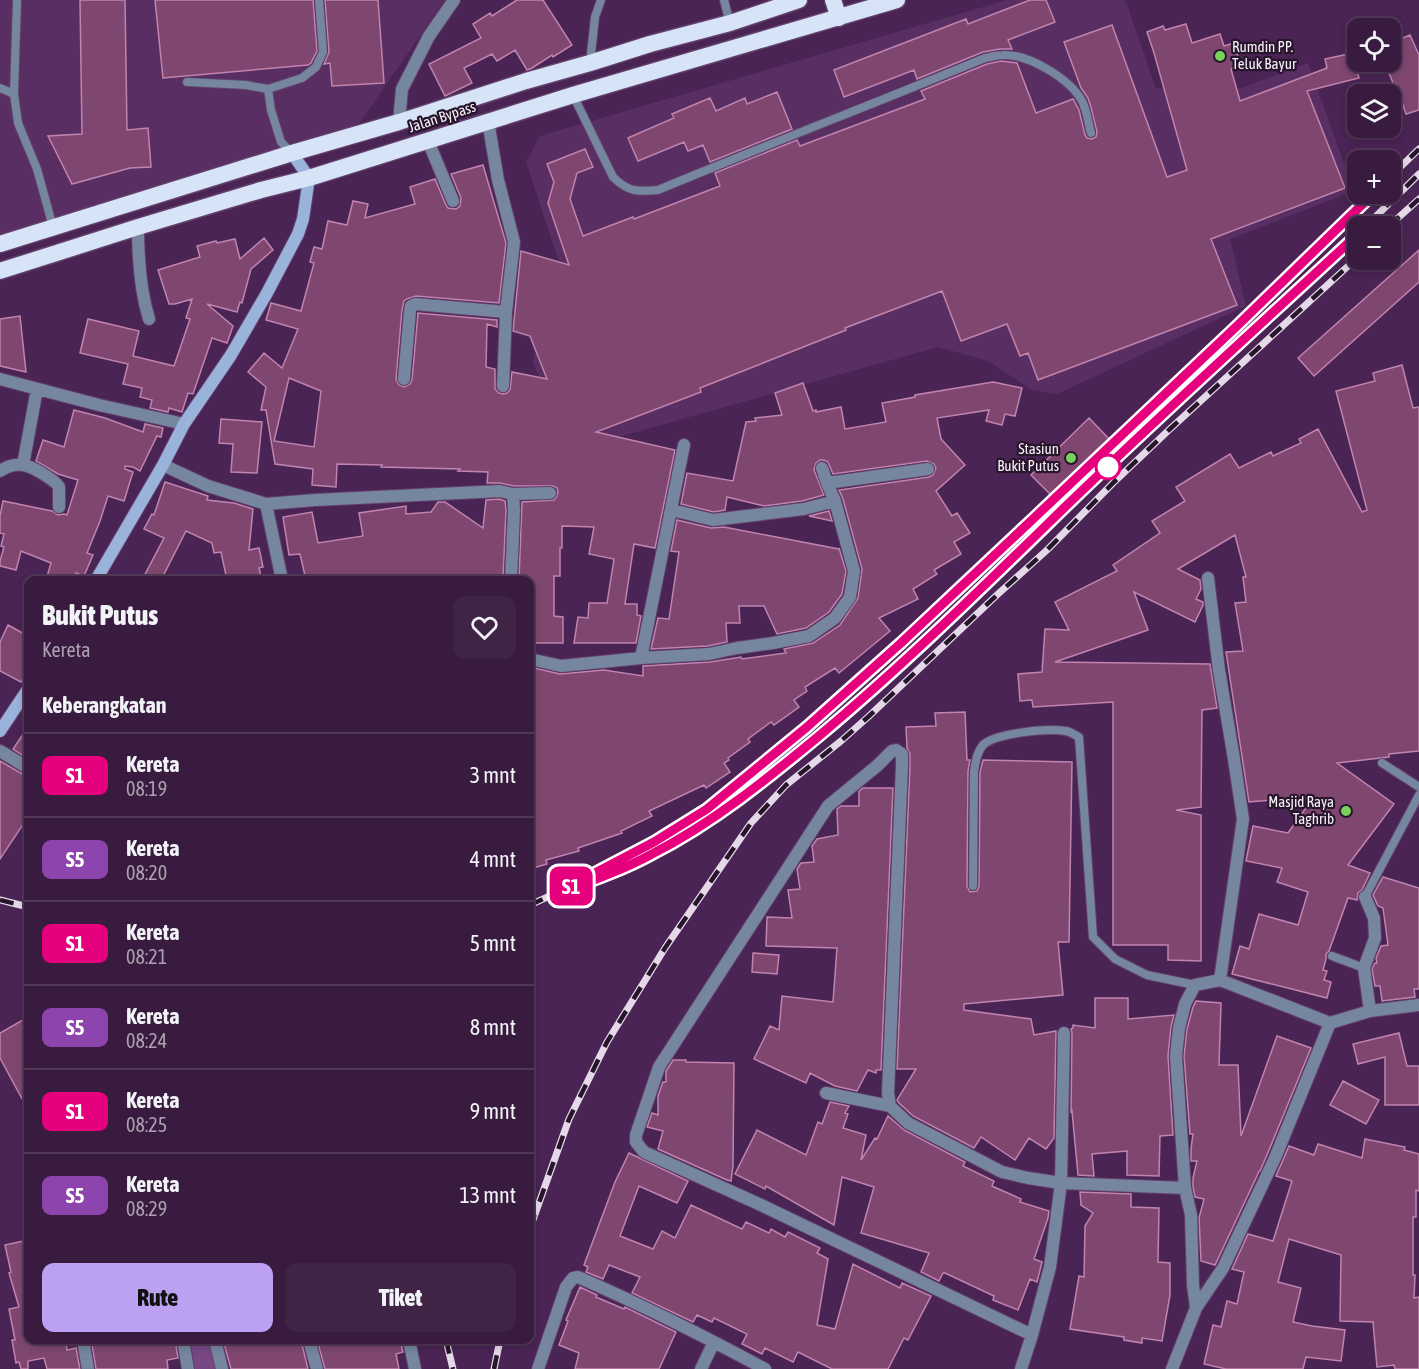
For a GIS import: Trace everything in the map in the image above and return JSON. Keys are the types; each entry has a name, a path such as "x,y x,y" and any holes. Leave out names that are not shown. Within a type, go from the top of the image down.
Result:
{"highway":[{"name":"Jalan Bypass","path":"0,244 526,81 799,0"},
{"path":"833,0 839,18"},
{"name":"Jalan Bypass","path":"0,271 138,227 309,178 573,95 897,0"}],"main road":[{"path":"98,576 163,465 184,424 231,355 298,234 303,219 309,178 292,153"},
{"path":"0,731 24,695"}],"street":[{"path":"399,122 402,89 429,36 453,0"},
{"path":"488,121 498,180 514,242 506,312 503,386"},
{"path":"429,141 453,201"},
{"path":"138,227 143,299 149,319"},
{"path":"404,379 411,306 415,304 506,312"},
{"path":"0,379 184,424"},
{"path":"23,465 37,389"},
{"path":"641,658 684,445"},
{"path":"0,471 7,466 23,465 51,478 59,487 59,507"},
{"path":"163,465 208,486 266,504 500,491 513,494 550,493"},
{"path":"534,660 561,666 709,654 809,636 835,618 850,597 854,571 835,501 822,468"},
{"path":"827,483 928,469"},
{"path":"511,576 513,494"},
{"path":"672,510 713,520 804,508 835,501"},
{"path":"266,504 281,576"},
{"path":"1208,578 1219,670 1243,819 1220,980"},
{"path":"890,1106 888,1093 902,766 902,754 896,750 828,806 659,1067 637,1129 636,1142 644,1152 761,1205 1032,1335"},
{"path":"0,751 24,766"},
{"path":"1365,897 1374,918 1375,939 1364,968 1370,1011"},
{"path":"1196,1308 1191,1215 1185,1188 1176,1056 1179,1028 1185,1004 1195,985 1220,980 1330,1023 1370,1011 1419,1005"},
{"path":"1172,1369 1196,1308 1223,1268 1271,1168 1330,1023"},
{"path":"1021,1369 1050,1267 1061,1183 1064,1032"},
{"path":"826,1093 890,1106 908,1123 1002,1172 1061,1183 1185,1188"},
{"path":"538,1369 566,1287 573,1278 579,1277 714,1341 765,1369"},
{"path":"701,1369 714,1341"},
{"path":"85,1344 88,1369"},
{"path":"184,1344 188,1369"},
{"path":"216,1344 222,1369"},
{"path":"310,1344 317,1369"},
{"path":"410,1344 415,1369"}],"lane":[{"path":"17,0 14,94 18,123 37,170 53,227"},
{"path":"187,82 246,85 268,89 302,78 316,67 323,52 320,0"},
{"path":"590,63 595,17 601,0"},
{"path":"724,0 730,22"},
{"path":"573,95 613,177 630,189 641,191 658,190 985,58 1004,54 1036,62 1075,90 1083,102 1091,133"},
{"path":"0,88 14,94"},
{"path":"268,89 271,110 281,142 292,153"},
{"path":"973,886 974,771 977,754 991,740 1014,734 1041,730 1067,731 1079,737 1094,936 1115,959 1147,975 1195,985"},
{"path":"1382,763 1419,787"},
{"path":"1365,897 1419,795"},
{"path":"1332,956 1364,968"}],"shaded area":[{"path":"0,0 445,0 347,141 0,250"},
{"path":"1007,0 1123,0 1126,2 1156,89 1203,78 1215,98 1308,63 1347,172 1347,194 1230,239 1246,306 1057,394 1032,390 988,361 938,347 590,445 563,438 533,363 535,345 579,322 526,162 540,136"},
{"path":"191,1344 212,1344 220,1369 195,1369"}],"building":[{"path":"80,0 125,0 127,130 148,128 151,167 130,168 72,184 48,136 82,134"},
{"path":"155,0 313,0 317,51 308,65 163,78"},
{"path":"325,0 378,0 384,83 332,86 330,63 324,64 329,52"},
{"path":"517,0 543,0 572,45 527,70 515,50 497,61 492,54 464,68 472,83 445,96 429,64 481,38 473,24 490,13 492,16"},
{"path":"1030,0 1046,0 1055,22 1008,40 1012,49 983,52 917,79 914,70 844,97 834,70 966,19 968,24"},
{"path":"1186,24 1192,43 1220,34 1224,46 1234,43 1241,66 1231,69 1240,101 1327,68 1325,59 1347,54 1347,72 1358,72 1359,78 1307,91 1345,188 1211,239 1237,305 1038,380 1028,353 1020,356 1007,324 961,341 942,291 700,388 701,392 596,432 675,450 655,548 634,544 625,604 637,604 637,615 641,616 636,643 574,643 578,617 588,618 589,603 607,603 614,559 589,554 594,527 562,526 560,576 554,576 554,616 563,617 563,643 534,643 534,576 519,576 522,502 554,500 558,492 553,486 487,483 488,472 458,471 460,469 337,464 336,487 312,485 313,469 275,464 266,410 261,410 266,387 248,372 264,353 282,368 298,329 266,320 271,303 301,311 314,263 310,262 314,247 322,249 328,221 347,225 353,201 368,204 365,218 415,204 410,187 435,179 448,208 456,209 460,206 461,198 451,174 483,165 506,243 499,303 416,296 404,301 396,379 399,385 404,387 412,380 418,313 497,320 497,327 487,324 486,367 495,369 495,389 503,394 510,390 512,372 547,379 530,336 513,331 521,251 569,265 548,203 554,182 547,164 585,149 593,167 577,173 570,199 583,236 720,186 715,173 797,140 800,146 925,99 921,91 987,64 1001,61 1017,63 1036,113 1073,99 1079,110 1085,135 1092,139 1096,137 1097,132 1091,107 1081,88 1064,42 1112,25 1167,177 1187,170 1147,32 1163,26 1165,30","holes":["289,378 321,391 314,447 274,441"]},
{"path":"1410,35 1419,55 1419,110 1406,114 1401,99 1401,84 1394,84 1388,72 1401,72 1401,39"},
{"path":"777,92 792,129 710,162 703,145 688,151 684,142 638,161 628,138 674,118 672,114 710,98 716,111 745,98 747,104"},
{"path":"264,238 273,250 251,269 242,303 240,302 237,312 207,304 233,326 227,343 212,338 193,394 188,393 182,412 169,408 168,412 150,408 152,400 140,397 142,388 123,384 128,364 80,353 88,319 139,331 133,356 174,366 190,319 186,318 192,299 169,304 158,270 200,257 197,246 216,241 217,243 235,239 240,259"},
{"path":"1419,250 1419,282 1314,376 1298,358 1397,270 1401,270 1401,266"},
{"path":"20,316 26,372 0,366 0,319"},
{"path":"1402,365 1413,408 1419,407 1419,751 1337,763 1394,804 1348,865 1370,873 1362,890 1358,893 1357,900 1348,898 1326,954 1323,970 1327,971 1324,980 1331,982 1327,998 1232,974 1240,946 1249,949 1259,914 1298,925 1308,892 1277,882 1282,868 1246,861 1253,826 1288,833 1313,798 1249,802 1226,652 1243,651 1235,603 1246,602 1243,577 1246,577 1235,535 1178,569 1200,580 1201,589 1196,599 1203,602 1203,605 1195,622 1134,592 1148,630 1055,662 1210,664 1217,708 1202,710 1201,807 1176,810 1201,815 1201,961 1168,960 1168,945 1113,945 1113,702 1033,707 1032,700 1020,701 1018,674 1042,672 1045,629 1069,630 1055,602 1117,571 1113,565 1160,533 1152,521 1185,501 1176,487 1230,454 1239,468 1271,452 1273,456 1301,443 1299,439 1318,429 1362,512 1367,510 1336,391 1375,381 1373,373"},
{"path":"993,382 1022,388 1015,416 1005,414 1002,425 986,421 989,410 937,418 941,439 965,465 936,491 952,516 957,513 970,533 954,542 961,554 934,570 937,574 913,589 918,599 879,618 890,631 839,673 835,668 805,687 807,691 794,700 799,707 774,725 771,722 748,739 750,742 724,763 730,772 706,788 704,785 649,811 652,816 621,831 622,833 578,848 579,851 546,860 547,864 534,868 534,668 560,674 604,670 643,676 643,666 710,662 741,657 742,659 786,653 784,649 813,643 840,625 858,598 862,569 839,490 929,477 933,475 936,468 934,464 927,461 833,474 828,462 820,460 816,463 814,470 824,495 802,501 764,506 727,497 725,510 714,512 681,504 687,473 733,481 746,422 756,421 755,418 782,415 775,393 803,383 813,411 841,407 845,429 886,422 882,403 915,397 915,395"},
{"path":"74,410 143,432 145,424 163,428 161,437 157,436 140,471 125,466 125,469 133,472 124,501 108,496 87,553 93,555 84,576 76,573 76,576 47,576 51,563 21,551 16,570 0,566 4,547 1,546 4,534 0,533 3,501 52,511 58,515 67,515 78,480 58,474 36,461 43,440 64,447"},
{"name":"Stasiun Bukit Putus","path":"1089,418 1111,441 1053,497 1031,475"},
{"path":"221,419 262,422 257,473 231,472 233,444 219,443"},
{"path":"165,482 208,496 207,500 234,503 253,509 249,550 259,548 263,567 259,568 261,576 226,576 221,552 214,553 212,543 186,531 163,576 144,576 164,538 144,529 152,514 154,515"},
{"path":"486,500 505,501 503,576 305,576 300,554 289,555 283,517 312,512 318,543 363,536 359,513 406,506 406,514 431,512 438,502 445,502 483,528"},
{"path":"829,511 832,521 809,516"},
{"path":"677,520 711,528 724,527 839,548 846,571 842,594 829,612 806,628 777,634 764,606 739,606 740,623 726,623 727,642 708,646 651,649 658,618 669,619 679,552 671,551"},
{"path":"8,625 24,634 24,676 21,682 0,671 0,642"},
{"path":"965,712 967,760 970,760 967,886 970,892 977,891 979,886 980,772 983,760 1072,762 1069,942 1058,942 1063,995 964,1004 964,1010 1031,1019 1034,1035 1056,1031 1054,1138 1046,1149 1029,1138 1015,1160 981,1137 974,1148 913,1116 897,1100 916,1069 897,1069 910,766 906,727 936,726 935,713"},
{"path":"24,733 24,756 13,749"},
{"path":"0,761 24,775 24,823 0,859"},
{"path":"863,788 893,788 881,1070 876,1070 876,1073 868,1070 857,1091 835,1086 810,1073 806,1083 754,1059 770,1026 779,1030 782,996 833,1002 837,948 766,946 767,917 792,918 788,890 800,889 797,869 801,863 814,862 812,846 817,839 838,835 837,809 841,806 859,806 859,791"},
{"path":"1383,877 1419,888 1419,989 1414,989 1415,997 1382,1001 1380,986 1375,986 1372,969 1377,963 1376,958 1381,946 1388,945 1383,908 1378,906 1373,895"},
{"path":"753,953 779,955 777,974 752,972"},
{"path":"1095,998 1128,998 1128,1019 1174,1015 1168,1056 1173,1135 1160,1136 1159,1176 1127,1175 1127,1151 1092,1154 1094,1176 1078,1175 1072,1111 1071,1113 1071,1029 1073,1025 1095,1028"},
{"path":"1196,1001 1221,1003 1219,1065 1238,1065 1241,1136 1277,1036 1311,1048 1260,1171 1215,1265 1201,1261 1199,1218 1204,1199 1195,1197 1193,1178 1197,1161 1191,1161 1193,1134 1190,1134 1184,1056 1187,1029"},
{"path":"24,1019 24,1103 0,1058 0,1033"},
{"path":"1399,1033 1407,1066 1419,1066 1419,1105 1385,1105 1385,1057 1358,1064 1353,1044"},
{"path":"673,1060 734,1063 731,1181 658,1149 663,1131 647,1127 652,1113 658,1115 658,1096 663,1082 666,1082 666,1071"},
{"path":"1343,1081 1379,1100 1366,1124 1330,1105"},
{"path":"830,1102 849,1106 845,1113 848,1114 843,1128 866,1135 861,1160 875,1138 877,1139 888,1116 904,1130 965,1162 963,1166 994,1181 992,1186 1021,1199 1020,1202 1049,1211 1034,1259 1042,1262 1037,1282 1030,1279 1018,1310 993,1300 994,1296 945,1273 939,1281 921,1272 929,1253 861,1233 874,1187 842,1177 834,1225 766,1186 765,1189 735,1174 757,1130 806,1155 818,1122 822,1124"},
{"path":"1365,1139 1405,1147 1404,1150 1419,1154 1419,1191 1416,1190 1416,1217 1413,1217 1413,1275 1415,1275 1414,1298 1419,1297 1419,1369 1395,1369 1394,1365 1377,1367 1373,1322 1340,1321 1341,1255 1289,1239 1278,1282 1301,1288 1293,1322 1345,1330 1341,1361 1306,1357 1303,1369 1226,1369 1204,1364 1213,1325 1221,1327 1227,1301 1237,1304 1244,1272 1232,1269 1248,1234 1273,1241 1292,1181 1276,1176 1289,1146 1314,1155 1318,1144 1362,1158"},
{"path":"629,1153 688,1181 677,1203 639,1186 620,1236 653,1249 662,1231 675,1238 691,1205 742,1229 746,1222 769,1233 771,1229 785,1237 788,1232 820,1248 817,1253 828,1259 817,1325 835,1329 853,1264 900,1288 902,1283 931,1296 908,1340 904,1338 888,1369 832,1369 798,1352 793,1362 765,1348 762,1354 742,1344 747,1334 714,1318 712,1322 697,1315 693,1322 632,1293 640,1277 609,1265 603,1279 586,1272 588,1267 584,1265 615,1182"},
{"path":"1080,1192 1131,1194 1131,1207 1159,1208 1158,1262 1170,1263 1170,1295 1162,1341 1142,1338 1142,1343 1124,1340 1124,1337 1070,1329 1079,1276 1084,1277 1085,1226 1093,1213 1081,1205"},
{"path":"24,1241 24,1344 66,1344 67,1350 76,1348 80,1369 47,1369 44,1358 28,1361 28,1369 21,1369 19,1362 16,1363 12,1340 15,1340 9,1309 19,1307 9,1273 11,1272 5,1245"},
{"path":"580,1287 597,1295 596,1297 624,1309 625,1307 676,1332 659,1369 575,1369 579,1353 559,1345 568,1321 566,1320"},
{"path":"176,1344 178,1358 167,1360 168,1369 96,1369 92,1345"},
{"path":"224,1344 302,1344 308,1369 231,1369"},
{"path":"318,1344 401,1344 403,1352 396,1354 399,1369 325,1369"}],"railway":[{"path":"1401,166 1419,149"},
{"path":"1376,216 1419,174"},
{"path":"1400,216 1419,199"},
{"path":"534,903 642,849 685,823 745,780 901,643 1363,204"},
{"path":"622,868 649,855 726,808 774,773 847,712 1347,244"},
{"path":"534,1217 569,1119 607,1042 665,948 751,823 786,785 868,717 1047,550 1171,428 1347,267"},
{"path":"0,900 24,906"},
{"path":"447,1344 453,1369"},
{"path":"494,1369 499,1344"}],"train":[{"name":"S1","path":"1350,216 1363,204"},
{"name":"S1","path":"1347,219 1033,519 901,643 807,727 707,809 654,842 555,894 652,855 705,823 748,793 798,753 866,696 920,646 1068,504 1347,244"}],"place":[{"name":"Rumdin PP. Teluk Bayur","path":"1220,56"},
{"name":"Stasiun Bukit Putus","path":"1071,458"},
{"name":"Masjid Raya Taghrib","path":"1346,811"}]}
